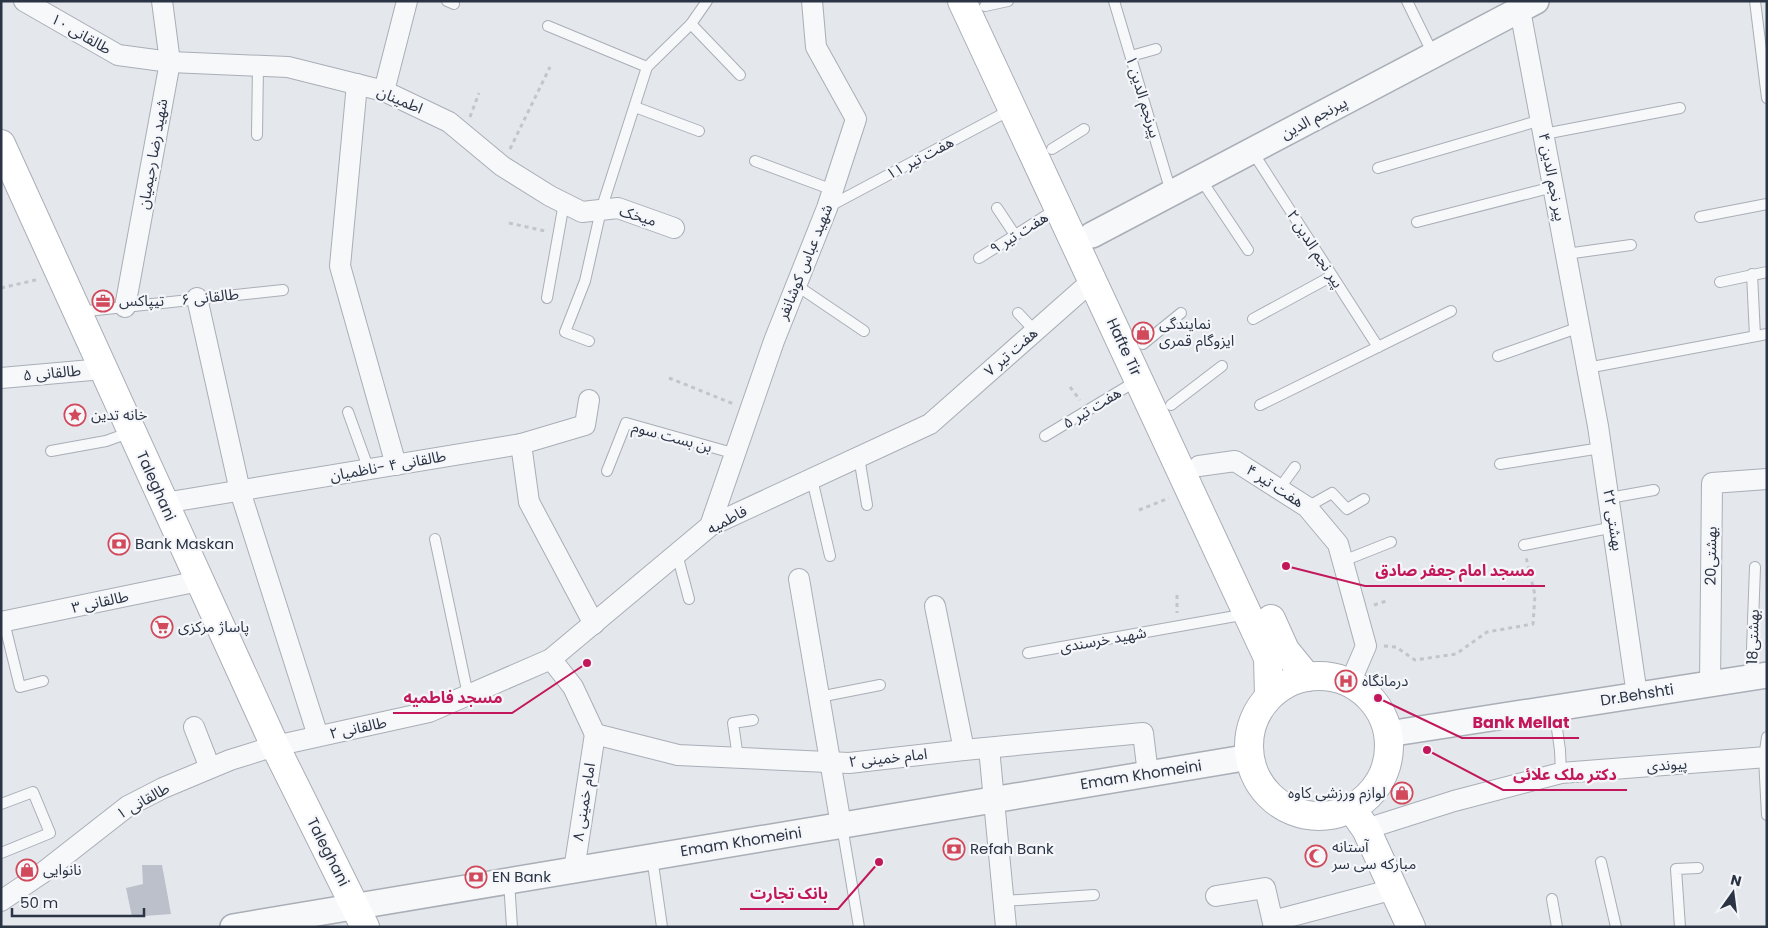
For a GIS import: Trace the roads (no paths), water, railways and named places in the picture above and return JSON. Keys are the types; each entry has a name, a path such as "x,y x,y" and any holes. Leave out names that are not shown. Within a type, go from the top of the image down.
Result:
{"main road":[{"name":"Hafte Tir","path":"985,2 1012,109 1059,208 1084,239 1143,344 1171,405 1195,478 1248,614 1268,658 1269,696"},
{"name":"Hafte Tir","path":"985,2 1052,149 1084,239 1093,280 1139,380 1195,478 1285,650 1307,676"},
{"name":"Taleghani","path":"1,144 275,746 361,916"},
{"path":"1307,676 1329,676 1350,683 1368,696 1381,714 1388,734 1388,756 1382,777 1369,795 1359,818 1308,815 1287,808 1270,795 1256,778 1250,757 1249,735 1256,714 1269,696 1286,684 1307,676"},
{"path":"1359,818 1411,927"}],"street":[{"name":"طالقانی ۱۰","path":"24,1 118,55 170,62"},
{"name":"شهید رضا رحیمیان","path":"125,307 170,62 162,1"},
{"path":"384,91 407,1"},
{"name":"شهید عباس کوشانفر","path":"710,526 774,340 830,199 856,119 816,47 812,1"},
{"name":"پیرنجم الدین","path":"1084,239 1528,5"},
{"name":"پیر نجم الدین ۴","path":"1528,5 1542,127 1581,336"},
{"name":"اطمینان","path":"170,62 288,67 384,91 449,122 502,166 564,203 582,212 601,210"},
{"path":"357,84 340,266 396,465"},
{"name":"میخک","path":"601,210 618,208 674,228"},
{"name":"هفت تیر ۷","path":"930,424 1093,280"},
{"path":"197,298 240,491 318,736"},
{"name":"بهشتی ۲۲","path":"1581,336 1602,448 1637,695"},
{"name":"طالقانی ۵","path":"1,378 103,369"},
{"name":"طالقانی ۴ -ناظمیان","path":"164,503 521,444 585,425 589,400"},
{"name":"فاطمیه","path":"552,659 710,526 930,424"},
{"path":"521,444 529,502 594,624"},
{"name":"هفت تیر ۴","path":"1195,478 1235,461 1308,507 1338,544 1366,646 1350,683"},
{"name":"بهشتی20","path":"1710,684 1712,483 1767,479"},
{"path":"799,579 841,825"},
{"name":"طالقانی ۳","path":"3,622 199,581"},
{"path":"935,606 964,750"},
{"path":"552,659 573,687 595,734"},
{"name":"طالقانی ۲","path":"275,746 429,712 552,659"},
{"name":"Dr.Behshti","path":"1388,734 1759,676"},
{"path":"194,727 210,768"},
{"name":"امام خمینی ۲","path":"595,734 678,755 849,764 964,750 1143,733 1148,774"},
{"name":"امام خمینی ۸","path":"574,870 595,734"},
{"name":"طالقانی ۱","path":"1,901 41,874 128,806 210,768 275,746"},
{"path":"989,748 1006,927"},
{"name":"Emam Khomeini","path":"233,927 361,916 509,880 1250,757"},
{"name":"پیوندی","path":"1359,818 1454,801 1561,773 1766,757"},
{"path":"1216,896 1265,888 1273,924 1394,888"}],"lane":[{"path":"589,341 565,332 584,281 601,210 648,68 691,24 707,1"},
{"name":"پیرنجم الدین ۱","path":"1114,1 1172,193"},
{"path":"1407,1 1434,55"},
{"path":"1755,1 1767,98"},
{"path":"691,24 740,75"},
{"path":"548,26 648,68"},
{"path":"1131,56 1156,49"},
{"path":"257,135 258,66"},
{"path":"635,107 699,131"},
{"path":"1378,168 1542,127 1680,108"},
{"name":"هفت تیر ۱۱","path":"830,199 1012,109"},
{"path":"1052,149 1084,128"},
{"name":"پیر نجم الدین ۲","path":"1252,151 1378,347"},
{"path":"755,162 830,199"},
{"path":"1200,178 1248,250"},
{"path":"1417,222 1553,187"},
{"path":"547,298 564,203"},
{"path":"1700,217 1767,204"},
{"path":"997,208 1015,236"},
{"name":"هفت تیر ۹","path":"979,258 1059,208"},
{"path":"1566,254 1630,245"},
{"path":"1720,282 1767,272"},
{"path":"1752,274 1755,336"},
{"path":"1253,319 1332,276"},
{"path":"796,286 864,331"},
{"name":"طالقانی ۶","path":"77,312 283,290"},
{"path":"1260,405 1451,311"},
{"path":"1143,344 1181,312"},
{"path":"1018,313 1035,331"},
{"path":"1587,368 1767,334"},
{"path":"1498,356 1581,336"},
{"path":"1171,405 1222,366"},
{"name":"هفت تیر ۵","path":"1045,436 1139,380"},
{"path":"348,412 369,470"},
{"name":"بن بست سوم","path":"607,471 626,423 736,454"},
{"path":"51,451 106,441 132,432"},
{"path":"1500,464 1602,448"},
{"path":"859,457 867,505"},
{"path":"1279,489 1295,467"},
{"path":"812,479 830,556"},
{"path":"1609,498 1654,490"},
{"path":"1308,507 1332,493 1347,509 1364,499"},
{"path":"1524,545 1614,527"},
{"path":"435,539 468,695"},
{"path":"1343,561 1392,542"},
{"path":"677,554 689,599"},
{"name":"بهشتی18","path":"1755,567 1759,676"},
{"name":"شهید خرسندی","path":"1028,653 1248,614"},
{"path":"3,622 20,688 43,681"},
{"path":"820,697 880,684"},
{"path":"1554,708 1561,773"},
{"path":"738,758 733,723 753,720"},
{"path":"1767,737 1767,815"},
{"path":"1,804 33,792 50,833 1,853"},
{"path":"841,825 859,927"},
{"path":"652,857 662,927"},
{"path":"1601,862 1616,927"},
{"path":"1680,927 1676,869 1698,868"},
{"path":"509,880 512,927"},
{"path":"1004,901 1094,894"},
{"path":"1552,899 1557,927"}],"place":[{"name":"تیپاکس","path":"103,301"},
{"name":"نمایندگی ایزوگام قمری","path":"1143,333"},
{"name":"خانه تدین","path":"75,415"},
{"name":"Bank Maskan","path":"119,544"},
{"name":"مسجد امام جعفر صادق","path":"1286,566"},
{"name":"پاساژ مرکزی","path":"162,627"},
{"name":"مسجد فاطمیه","path":"587,663"},
{"name":"درمانگاه","path":"1346,681"},
{"name":"Bank Mellat","path":"1378,698"},
{"name":"دکتر ملک علائی","path":"1427,750"},
{"name":"لوازم ورزشی کاوه","path":"1402,793"},
{"name":"Refah Bank","path":"954,849"},
{"name":"آستانه مبارکه سی سر","path":"1316,856"},
{"name":"بانک تجارت","path":"879,862"},
{"name":"نانوایی","path":"27,870"},
{"name":"EN Bank","path":"476,877"}]}
